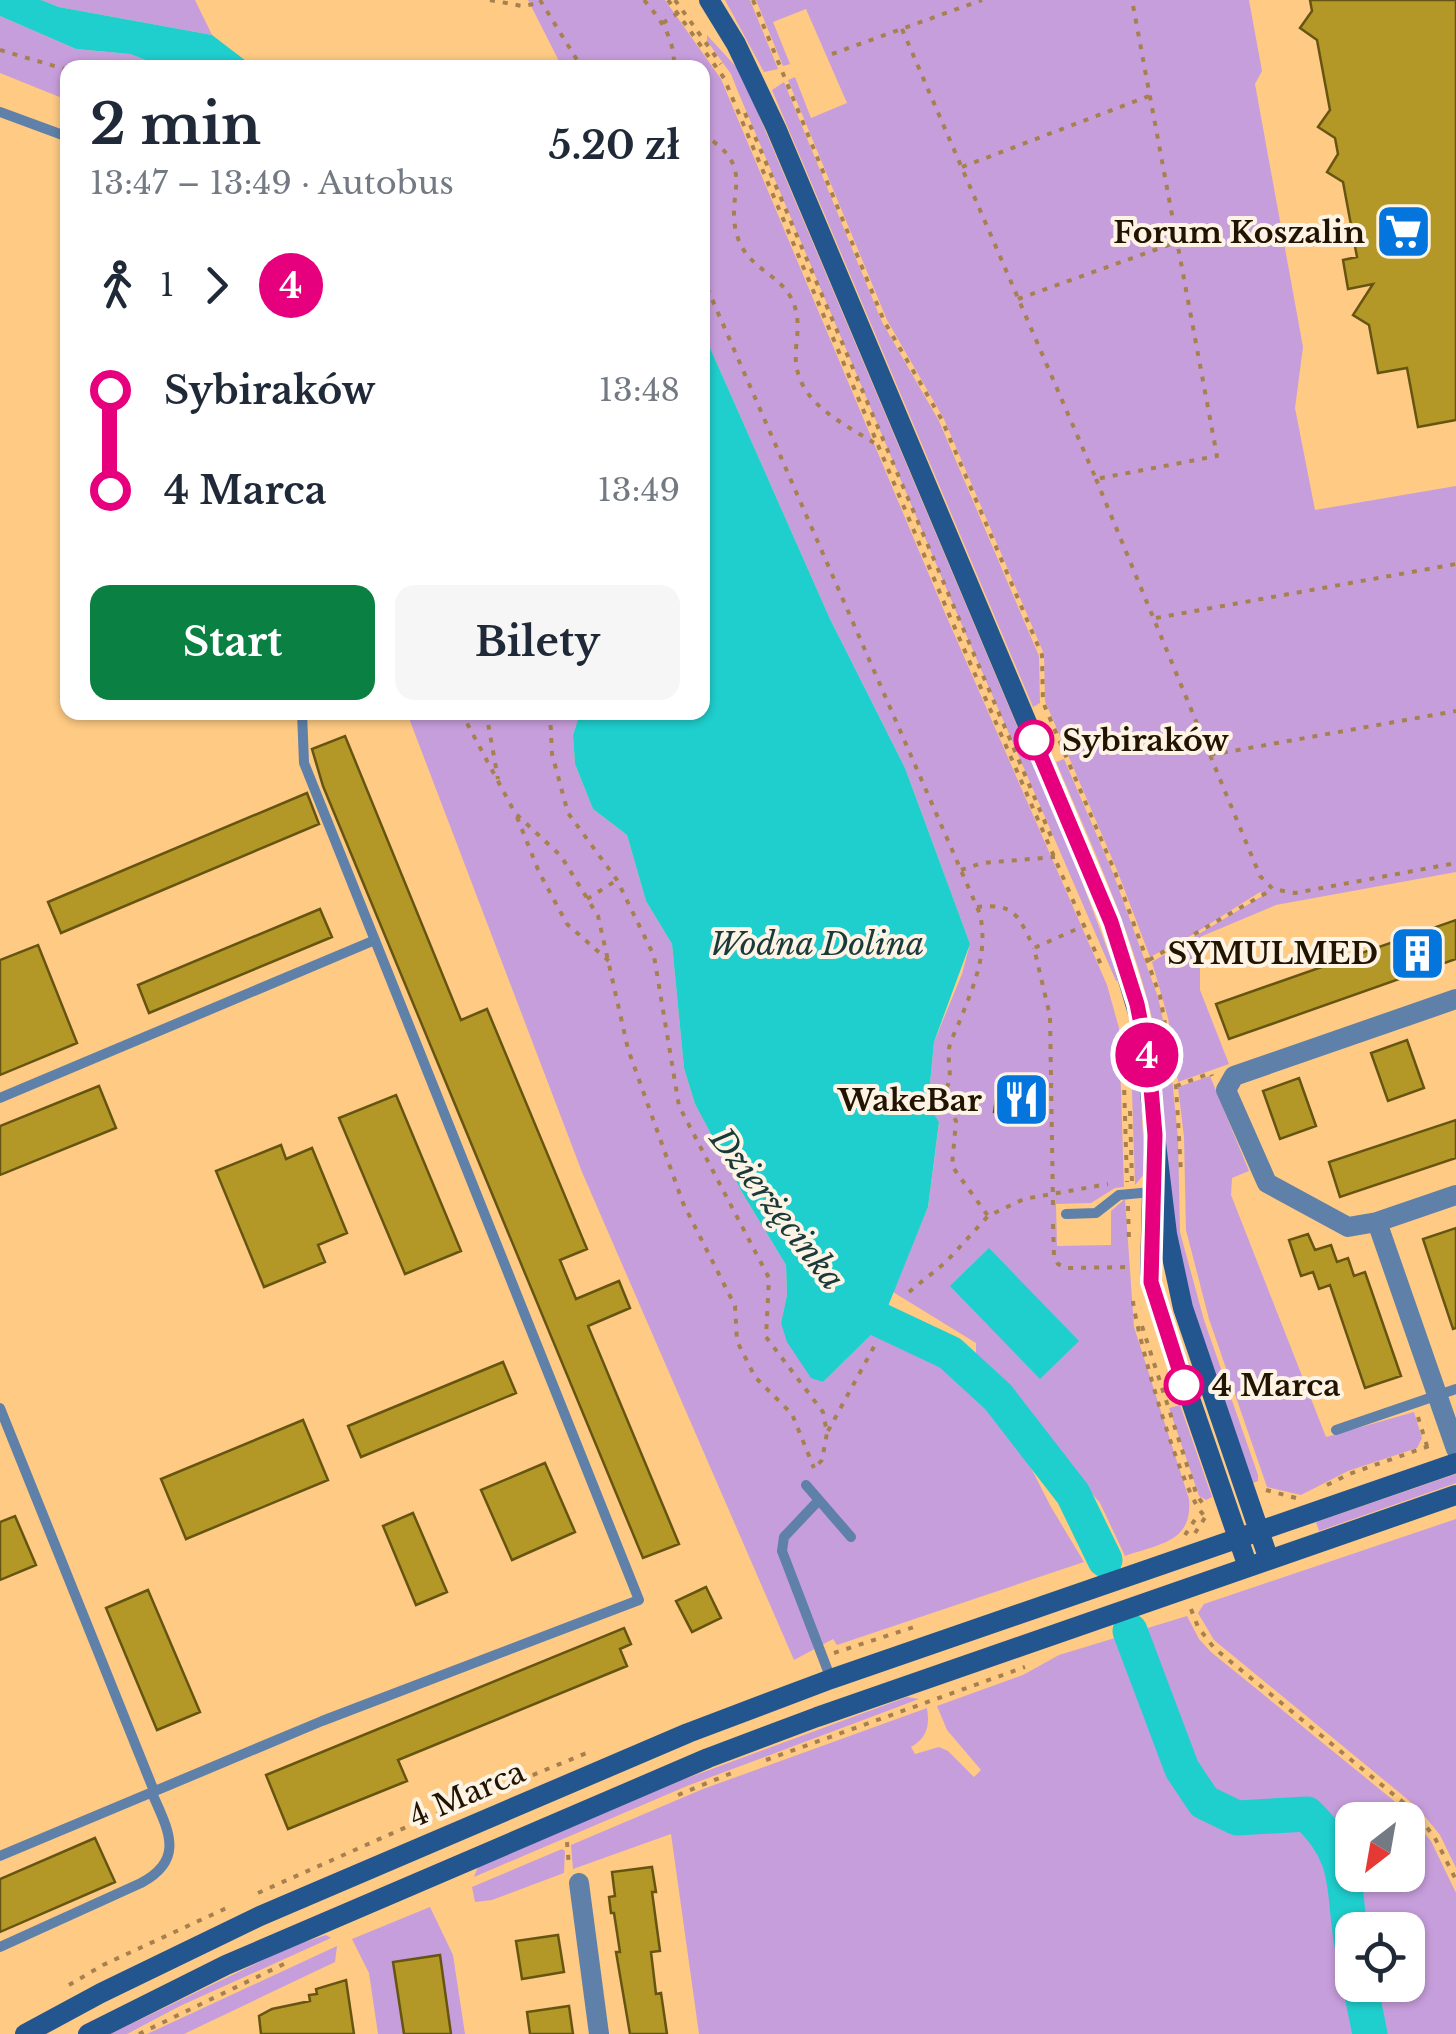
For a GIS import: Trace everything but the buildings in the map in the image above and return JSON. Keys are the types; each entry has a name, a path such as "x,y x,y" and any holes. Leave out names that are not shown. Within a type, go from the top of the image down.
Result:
{"main road":[{"path":"708,0 736,44 776,128 1111,922 1142,1027 1167,1234 1183,1308 1269,1560"},
{"path":"1155,1135 1134,1186 1151,1282 1248,1567"},
{"name":"4 Marca","path":"25,2034 260,1916 649,1749 831,1678 1456,1463"},
{"name":"4 Marca","path":"88,2034 277,1942 692,1764 1456,1495"}],"street":[{"path":"1456,1000 1234,1076 1227,1086 1227,1096 1267,1183 1348,1227 1378,1222 1456,1195"},
{"path":"1378,1222 1446,1392 1449,1445"},
{"path":"578,1883 600,2034"}],"lane":[{"path":"0,112 60,134"},
{"path":"0,1856 322,1722 639,1600 304,763 302,720"},
{"path":"0,1098 375,940"},
{"path":"1066,1214 1096,1213 1134,1186"},
{"path":"1336,1430 1446,1392"},
{"path":"0,1408 170,1840 168,1858 161,1870 141,1884 0,1947"},
{"path":"806,1485 852,1537"},
{"path":"820,1500 784,1536 782,1551 831,1678"}],"path":[{"path":"490,0 522,6 541,2 577,60"},
{"path":"644,0 673,43 674,60"},
{"path":"672,0 724,78 878,446 1106,968"},
{"path":"753,0 786,81"},
{"path":"832,54 982,0"},
{"path":"1096,479 1217,456 1132,0"},
{"path":"663,23 680,12"},
{"path":"680,12 728,76 1057,857"},
{"path":"902,28 1096,479 1260,876 1273,889 1295,893 1456,864"},
{"path":"0,50 60,68"},
{"path":"962,167 1150,96"},
{"path":"710,138 720,144 734,165 738,180 734,220 739,240 758,270 780,284 792,298 798,316 797,373 804,390 816,405 886,452"},
{"path":"1018,298 1177,242"},
{"path":"710,294 977,907 985,939 979,972 949,1050 952,1069 943,1094 956,1121 952,1166 988,1216"},
{"path":"1153,619 1456,564"},
{"path":"1210,755 1456,711"},
{"path":"465,720 515,812 539,872 567,924 611,963"},
{"path":"487,720 499,784"},
{"path":"550,720 552,754 568,812 616,880 654,956 679,1106 770,1278 766,1337 822,1412 827,1432"},
{"path":"515,812 561,856 598,916 628,1049 683,1204 736,1306 737,1342 755,1378 792,1414 814,1468"},
{"path":"960,871 982,863 1057,857"},
{"path":"588,899 616,880"},
{"path":"1148,960 1273,889"},
{"path":"977,907 1000,904 1019,918 1034,948 1050,1016 1054,1256 1066,1268 1134,1267 1132,1281"},
{"path":"1034,948 1087,925"},
{"path":"909,1292 946,1262 988,1216 1024,1199 1134,1186 1125,1041"},
{"path":"1176,1086 1211,1074 1227,1096"},
{"path":"1128,1199 1130,1250"},
{"path":"1133,1294 1136,1326 1168,1431 1192,1498 1198,1511 1204,1510"},
{"path":"806,1485 822,1460 827,1432 876,1343"},
{"path":"1414,1404 1428,1446"},
{"path":"1321,1488 1348,1474 1428,1446 1449,1445"},
{"path":"1262,1489 1301,1498"},
{"path":"1191,1608 1198,1627 1214,1648 1415,1812 1435,1838 1456,1880"},
{"path":"762,1761 1013,1674 1038,1660"},
{"path":"663,1801 744,1768"},
{"path":"560,1845 567,1842"},
{"path":"139,2034 288,1962"}],"shaded area":[{"path":"41,0 195,0 212,35 59,7"},
{"path":"528,0 665,0 708,60 558,60"},
{"path":"725,0 750,0 778,69 764,72"},
{"path":"756,0 1249,0 1262,71 1255,84 1303,347 1295,408 1315,510 1456,486 1456,872 1276,905 1200,937 1200,990 1229,1064 1178,1082 1168,1018 1152,962 1264,895 1260,892 1150,957 1045,701 1044,654 944,419 887,320 788,80 795,77 811,118 847,103 806,9 773,22 790,64 783,66"},
{"path":"0,16 76,49 130,54 146,60 60,60 60,97 0,73"},
{"path":"707,35 738,69 752,99 1075,863 1119,980 1116,981 955,609 731,74 707,41"},
{"path":"710,63 721,79 945,613 1107,985 1119,1028 1124,1187 1115,1188 1091,1203 1056,1204 1057,1246 1111,1245 1111,1211 1125,1199 1134,1327 1189,1499 1185,1525 1171,1540 1161,1544 1125,1556 1100,1503 976,1358 976,1343 893,1292 928,1207 939,1123 928,1105 934,1042 970,944 905,768 830,619 710,348"},
{"path":"784,82 882,322 939,421 1039,656 1040,703 1033,707 772,90"},
{"name":"Wodna Dolina","path":"410,720 578,720 573,735 575,764 593,809 627,835 646,901 672,944 684,1068 695,1104 786,1265 787,1295 781,1323 823,1382 875,1331 939,1362 1012,1431 1084,1562 837,1645 833,1639 794,1660 582,1172"},
{"path":"1064,759 1113,873 1158,997 1169,1048 1178,1138 1180,1232 1204,1320 1258,1475 1258,1481 1250,1484 1204,1347 1176,1243 1152,1018 1122,920 1056,762"},
{"path":"1130,1027 1141,1098 1145,1173 1135,1185"},
{"path":"1210,1076 1249,1171 1232,1178 1231,1195 1326,1437 1414,1412 1422,1438 1417,1448 1348,1471 1301,1495 1267,1487 1209,1319 1186,1230 1184,1137 1178,1087"},
{"path":"1180,1405 1212,1497 1206,1500 1199,1496 1169,1408"},
{"path":"1456,1474 1456,1483 1319,1531 1316,1522"},
{"path":"1456,1519 1456,1868 1440,1835 1425,1817 1425,1802 1411,1802 1214,1640 1198,1613 1204,1604"},
{"path":"1187,1616 1211,1652 1395,1802 1335,1802 1335,1892 1425,1892 1425,1834 1431,1841 1456,1893 1456,2034 699,2034 671,1834 573,1869 571,1845 703,1789 927,1708 926,1731 911,1747 915,1754 939,1747 974,1777 981,1770 947,1730 937,1706 1023,1675 1059,1655"},
{"path":"907,1697 919,1699 687,1786 474,1877 478,1867 682,1780"},
{"path":"562,1849 564,1873 492,1900 475,1902 472,1887"},
{"path":"430,1907 453,1955 465,2034 378,2034 369,1973 352,1939"},
{"path":"326,1935 331,1938 127,2034 110,2034 292,1946"},
{"path":"337,1946 335,1962 184,2034 147,2034"}],"water":[{"path":"0,0 41,0 59,7 212,35 245,60 146,60 130,54 76,49 0,16"},
{"name":"Wodna Dolina","path":"710,348 830,619 905,768 970,944 934,1042 928,1105 939,1122 928,1207 882,1321 823,1382 811,1378 787,1342 781,1323 787,1295 786,1265 695,1104 684,1068 672,944 646,901 627,835 593,809 575,764 573,735 578,720 710,720"},
{"path":"989,1248 1079,1341 1040,1379 950,1286"}],"waterway":[{"name":"Dzierżęcinka","path":"842,1296 882,1321 950,1353 998,1397 1073,1494 1105,1560"},
{"name":"Dzierżęcinka","path":"1130,1631 1182,1769 1204,1802 1237,1818 1307,1814 1322,1830 1339,1860 1348,1912"},
{"name":"Dzierżęcinka","path":"1363,2002 1370,2034"}],"bus line":[{"name":"4","path":"1034,740 1111,922 1137,1004 1149,1064 1155,1135 1151,1282 1184,1385"}],"place":[{"name":"Forum Koszalin","path":"1404,232"},
{"name":"Sybiraków","path":"1034,740"},
{"name":"SYMULMED","path":"1417,953"},
{"name":"WakeBar","path":"1021,1100"},
{"name":"4 Marca","path":"1184,1385"}]}
